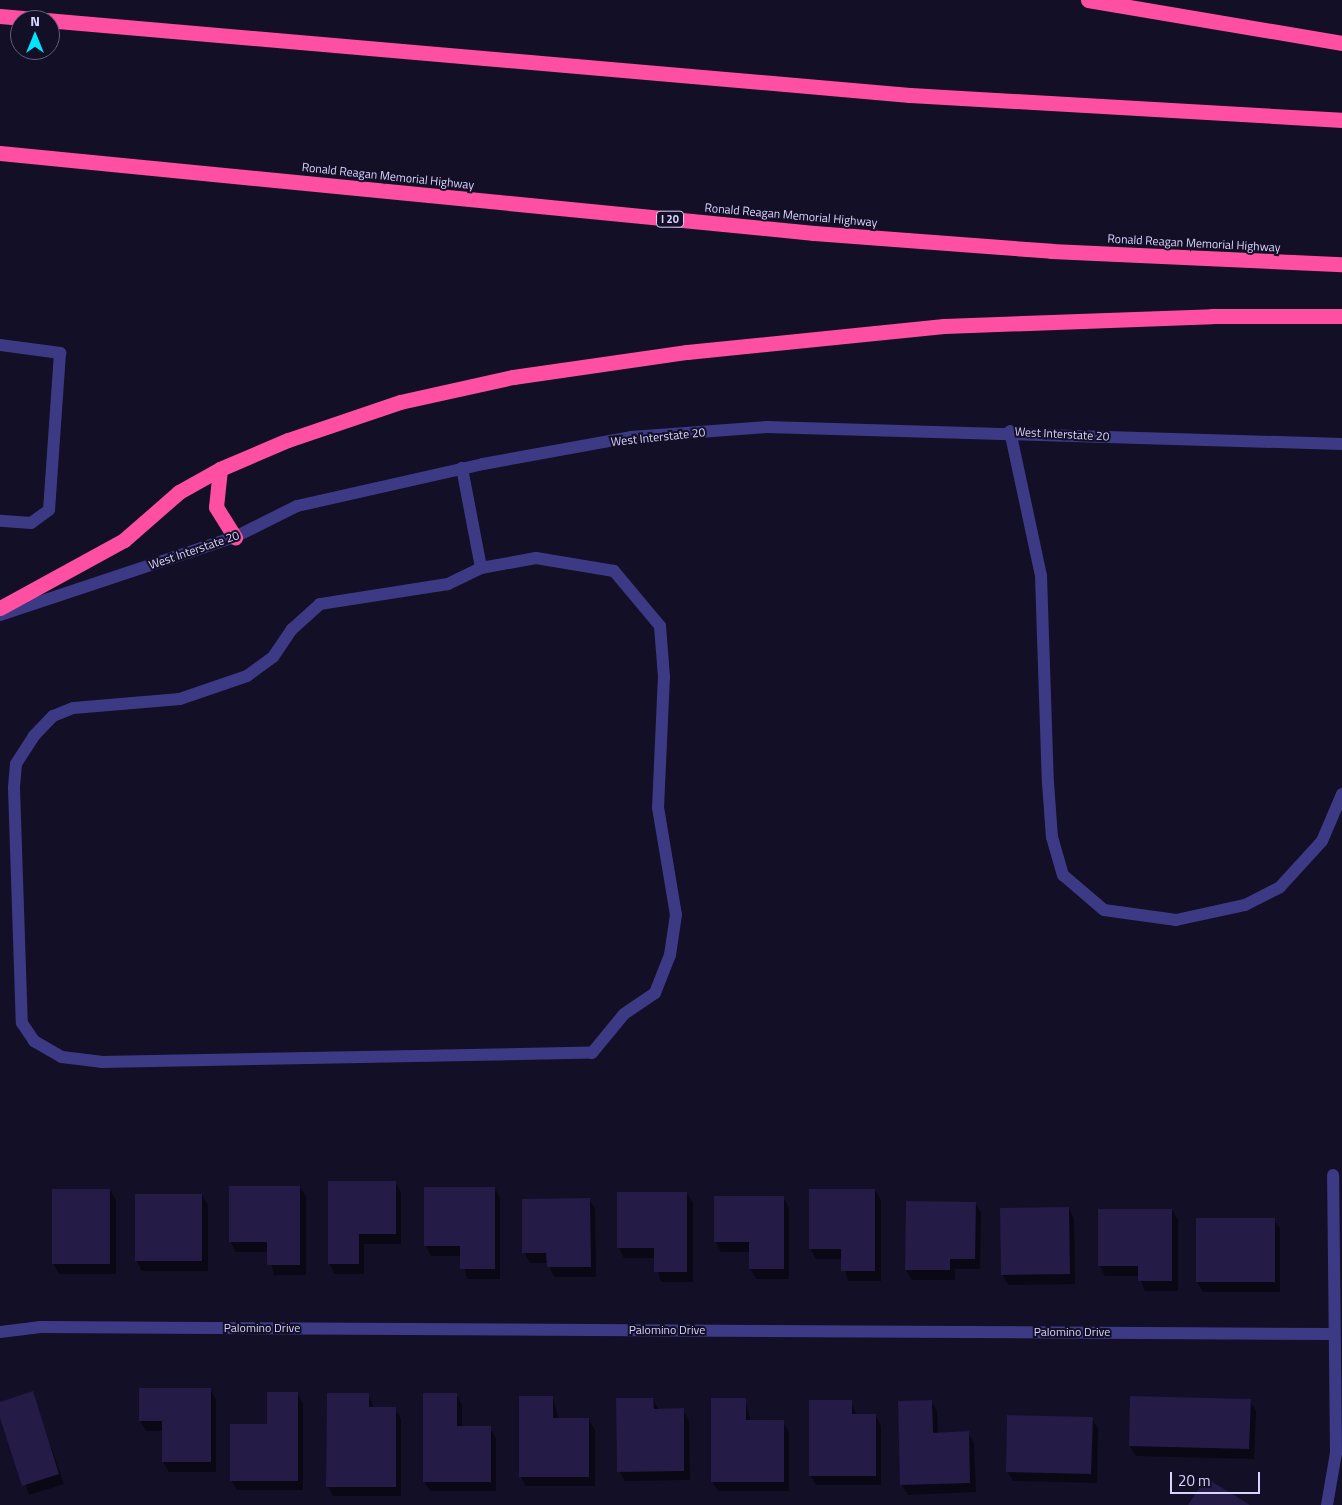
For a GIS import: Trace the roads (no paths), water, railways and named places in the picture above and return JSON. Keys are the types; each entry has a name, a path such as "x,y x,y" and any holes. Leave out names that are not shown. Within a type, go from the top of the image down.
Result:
{"highway":[{"path":"1088,0 1342,43"},
{"path":"0,16 910,95 1342,120"},
{"name":"Ronald Reagan Memorial Highway","path":"0,153 824,234 1051,251 1342,264"},
{"path":"0,608 124,540 179,492 220,469 288,440 400,402 513,377 624,360 944,326 1212,316 1342,316"},
{"path":"220,469 216,507 235,537"}],"street":[{"path":"0,345 60,353 49,510 32,523 0,521"},
{"name":"West Interstate 20","path":"0,615 235,537 297,506 462,468 631,438 767,427 1010,432 1342,444"},
{"path":"1010,432 1041,576 1048,792 1052,837 1063,876 1104,910 1176,920 1246,905 1280,887 1322,841 1342,794"},
{"path":"462,468 481,568"},
{"path":"536,558 614,572 660,626 664,677 658,808 676,915 670,955 655,993 624,1014 592,1053 101,1062 62,1057 34,1041 22,1023 14,788 16,764 53,716 73,708 180,699 239,679 273,657 292,629 320,604 448,584 481,568 536,558"},
{"path":"1326,1505 1336,1454 1333,1174"},
{"name":"Palomino Drive","path":"0,1332 41,1326 1334,1334"}]}
